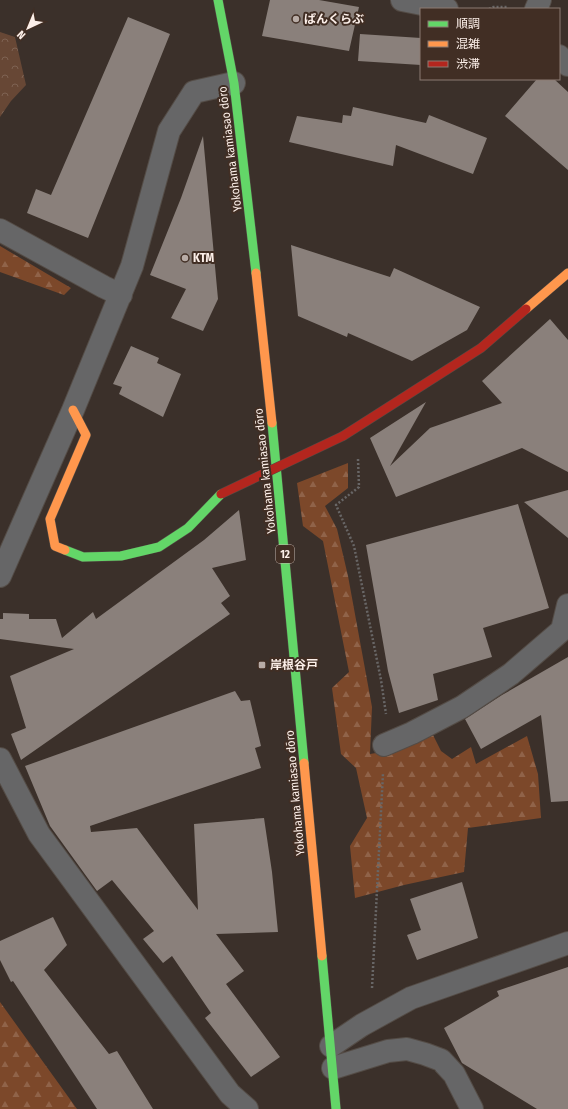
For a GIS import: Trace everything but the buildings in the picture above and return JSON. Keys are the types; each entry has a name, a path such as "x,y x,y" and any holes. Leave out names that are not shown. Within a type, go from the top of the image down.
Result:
{"main road":[{"name":"Yokohama kamiasao dōro","path":"218,0 234,83 264,346 306,769 309,828 336,1109"},
{"path":"73,410 86,435 50,519 55,546 83,557 121,556 159,547 188,528 221,494 343,436 481,348 568,273"}],"street":[{"path":"402,0 442,8"},
{"path":"560,57 568,64"},
{"path":"0,576 73,410 121,295 132,266 169,131 194,92 234,83"},
{"path":"0,230 121,295"},
{"path":"384,745 462,707 511,674 562,630 568,605"},
{"path":"0,759 39,834 230,1094 247,1109"},
{"path":"331,1046 362,1025 411,998 568,943"},
{"path":"333,1068 388,1051 406,1049 425,1054 441,1060 454,1074 472,1109"}],"path":[{"path":"353,429 357,440 360,487 336,505 354,546 381,680 386,713"},
{"path":"372,990 384,745"}],"green space":[{"path":"0,32 15,37 26,85 11,101 0,117"},
{"path":"0,246 71,288 64,295 0,272"},
{"path":"348,463 348,488 325,506 337,529 348,576 372,707 370,754 394,750 433,735 441,751 452,759 471,747 476,764 527,736 538,774 541,818 468,828 464,872 404,885 355,898 350,846 367,818 356,768 341,754 332,688 349,672 323,541 303,526 297,483"},
{"path":"0,1002 77,1109 0,1109"}],"traffic: fast":[{"path":"218,0 234,83 256,273"},
{"path":"272,423 304,763"},
{"path":"65,550 83,557 121,556 159,547 188,528 221,494"},
{"path":"322,956 336,1109"}],"traffic: slow":[{"path":"256,273 272,423"},
{"path":"526,309 568,273"},
{"path":"65,550 55,546 50,519 86,435 73,410"},
{"path":"304,763 322,956"}],"traffic: jam":[{"path":"343,436 481,348 526,309"},
{"path":"221,494 343,436"}],"place":[{"name":"ぱんくらぶ","path":"296,19"},
{"name":"KTM","path":"185,258"},
{"name":"岸根谷戸","path":"262,665"}]}
